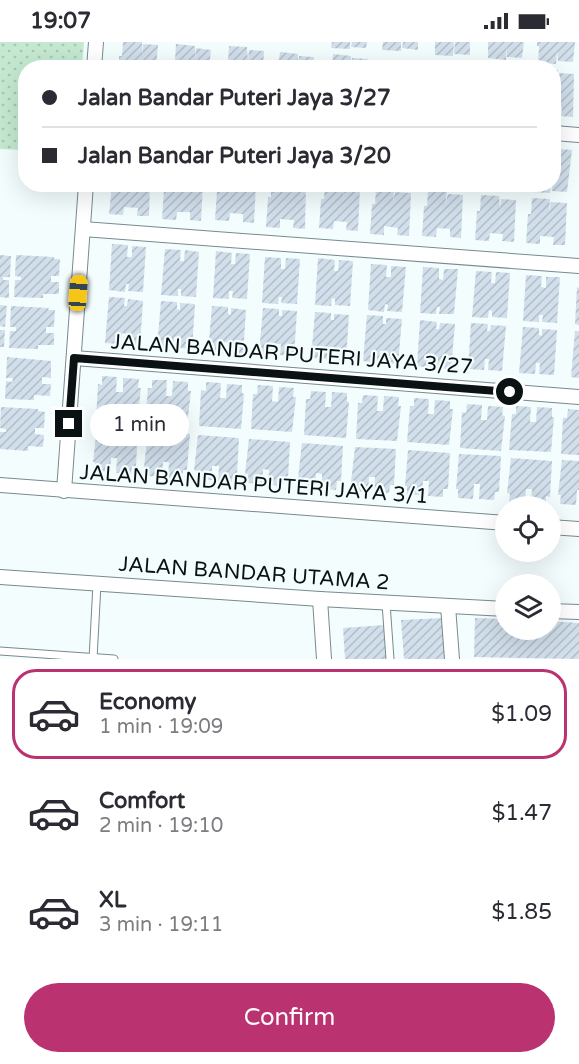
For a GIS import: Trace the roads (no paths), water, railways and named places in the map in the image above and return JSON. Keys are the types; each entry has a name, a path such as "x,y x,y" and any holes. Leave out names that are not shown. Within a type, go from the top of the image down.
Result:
{"street":[{"path":"95,60 96,42"},
{"path":"561,134 579,135"},
{"path":"64,491 85,192"},
{"path":"83,229 579,266"},
{"name":"JALAN BANDAR PUTERI JAYA 3/27","path":"74,358 579,397"},
{"name":"JALAN BANDAR PUTERI JAYA 3/1","path":"0,485 495,522"},
{"path":"561,528 579,529"},
{"name":"JALAN BANDAR UTAMA 2","path":"0,577 495,608"},
{"path":"320,599 324,659"},
{"path":"448,606 452,659"},
{"path":"561,611 579,612"}],"lane":[{"path":"93,658 97,584"},
{"path":"386,603 390,659"},
{"path":"0,651 114,659"}]}
